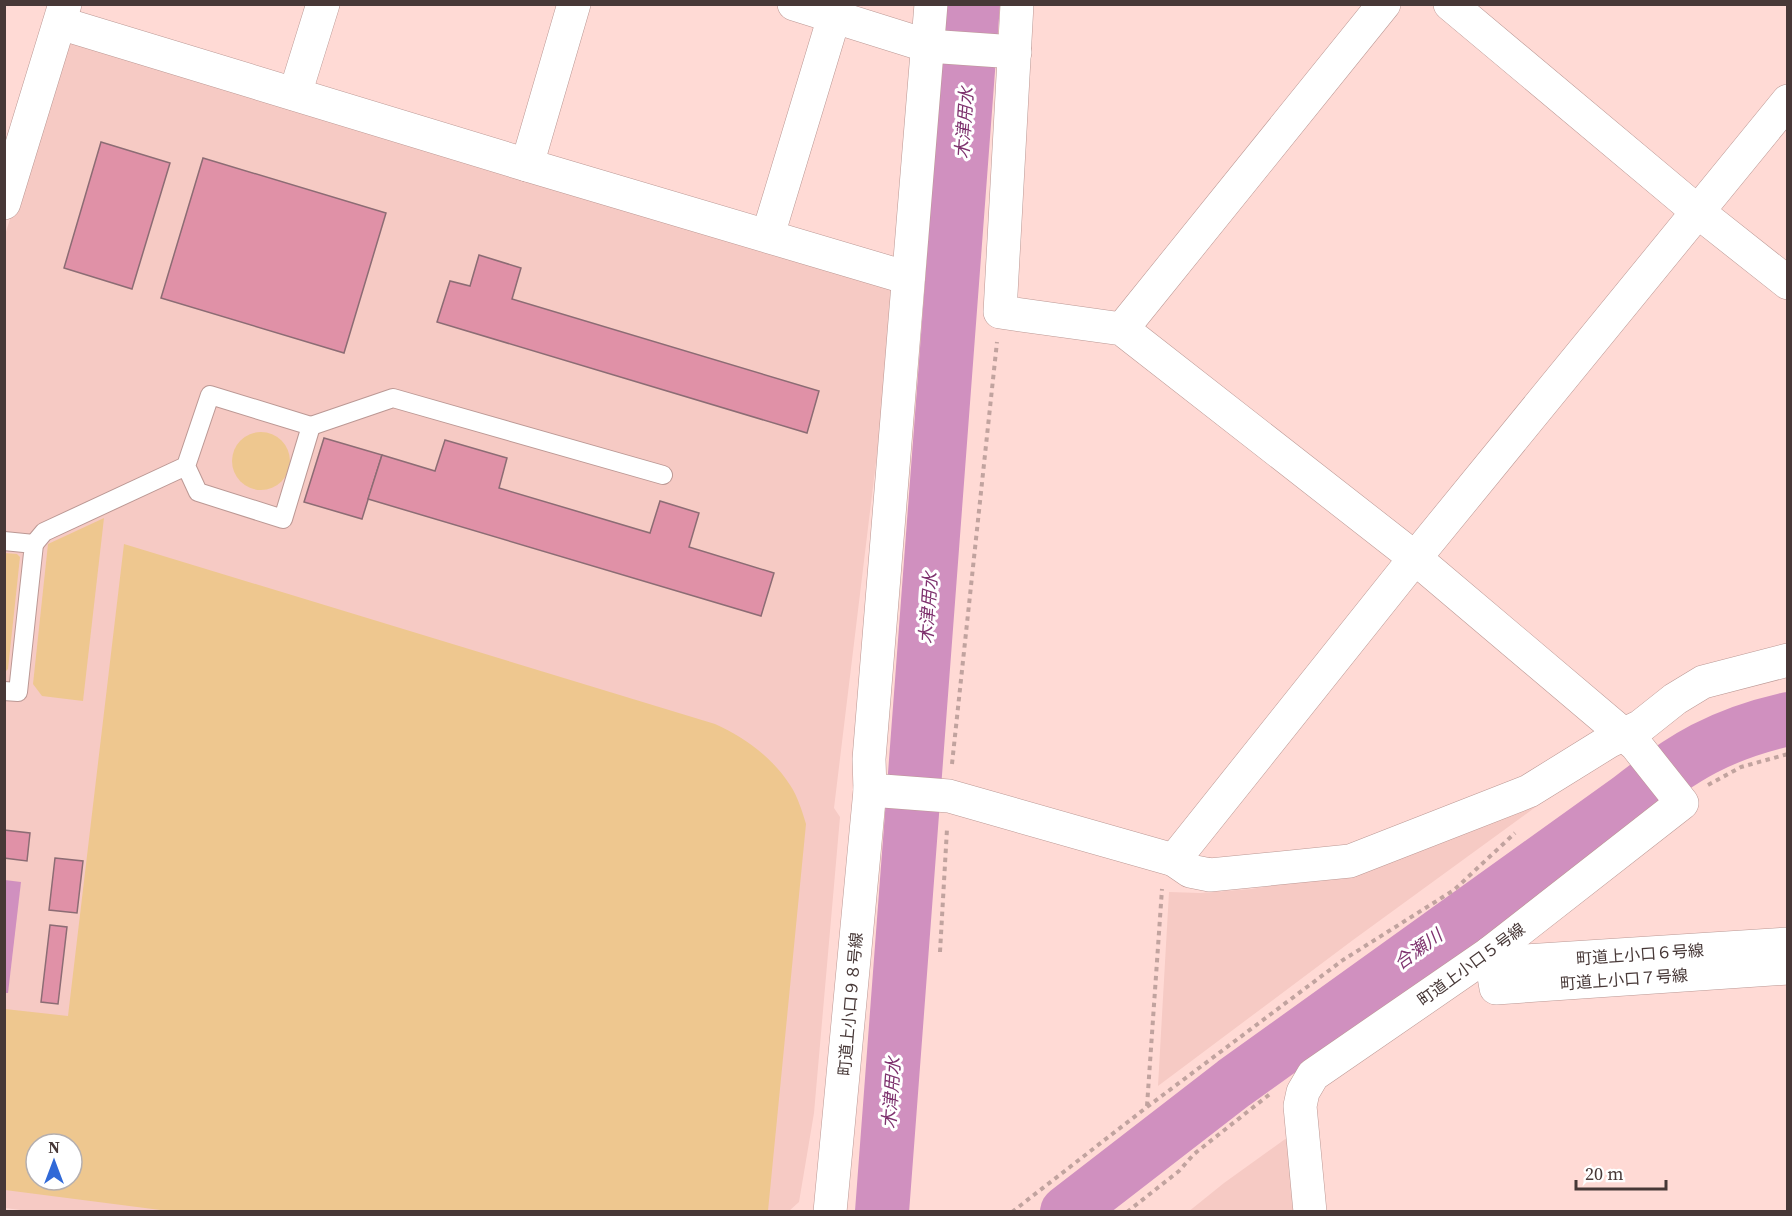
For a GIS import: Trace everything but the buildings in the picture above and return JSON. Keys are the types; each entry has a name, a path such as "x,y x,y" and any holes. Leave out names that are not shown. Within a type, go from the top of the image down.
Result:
{"street":[{"path":"295,94 322,4"},
{"path":"527,165 574,4"},
{"path":"794,4 928,46 1015,52"},
{"name":"町道上小口９８号線","path":"830,1212 876,792 870,759 931,4"},
{"path":"1017,4 1000,312 1122,328 1384,4"},
{"path":"1450,4 1697,211 1788,283"},
{"path":"4,203 10,169 63,14 295,94 908,278"},
{"path":"768,235 834,17"},
{"path":"1169,873 1415,558 1788,101"},
{"name":"町道上小口５号線","path":"1122,328 1415,558 1633,742 1682,803 1491,958 1313,1075 1303,1092"},
{"path":"876,792 945,795 1169,873 1190,871 1210,875 1350,861 1529,791 1608,742 1633,742 1703,682 1788,660"},
{"name":"町道上小口６号線","path":"1491,958 1788,944"},
{"name":"町道上小口７号線","path":"1491,958 1497,988 1788,968"},
{"path":"1303,1092 1300,1113 1310,1212"}],"lane":[{"path":"311,426 283,519 198,492 186,466 210,395 311,426 393,398 663,475"},
{"path":"4,691 18,692 34,544 44,532 186,466"},
{"path":"4,541 34,544"}],"path":[{"path":"940,952 945,795 1000,312"},
{"path":"1732,771 1788,754"},
{"path":"1012,1212 1343,960 1455,890 1512,835 1522,829"},
{"path":"1147,1107 1161,894 1169,873"},
{"path":"1127,1212 1269,1094 1283,1090 1303,1092"}],"shaded area":[{"path":"74,38 897,289 834,808 840,817 814,1113 799,1202 789,1211 36,1212 5,1208 5,235 65,42"},
{"path":"255,432 267,432 282,440 290,455 290,467 282,482 267,490 255,490 240,482 232,467 232,455 240,440"},
{"path":"104,518 83,701 42,696 33,684 48,544"},
{"path":"124,544 715,724 747,742 775,766 793,790 806,824 768,1211 176,1212 5,1190 5,1009 68,1016"},
{"path":"5,553 17,554 20,557 8,669 5,672"},
{"path":"1552,795 1158,1086 1169,892 1200,893 1251,889 1310,880"},
{"path":"5,880 21,882 8,993 4,993"},
{"path":"1288,1137 1293,1211 1188,1212 1224,1183"}],"waterway":[{"name":"木津用水","path":"882,1212 973,4"},
{"name":"合瀬川","path":"1067,1212 1234,1083 1668,771 1723,740 1788,719"}]}
